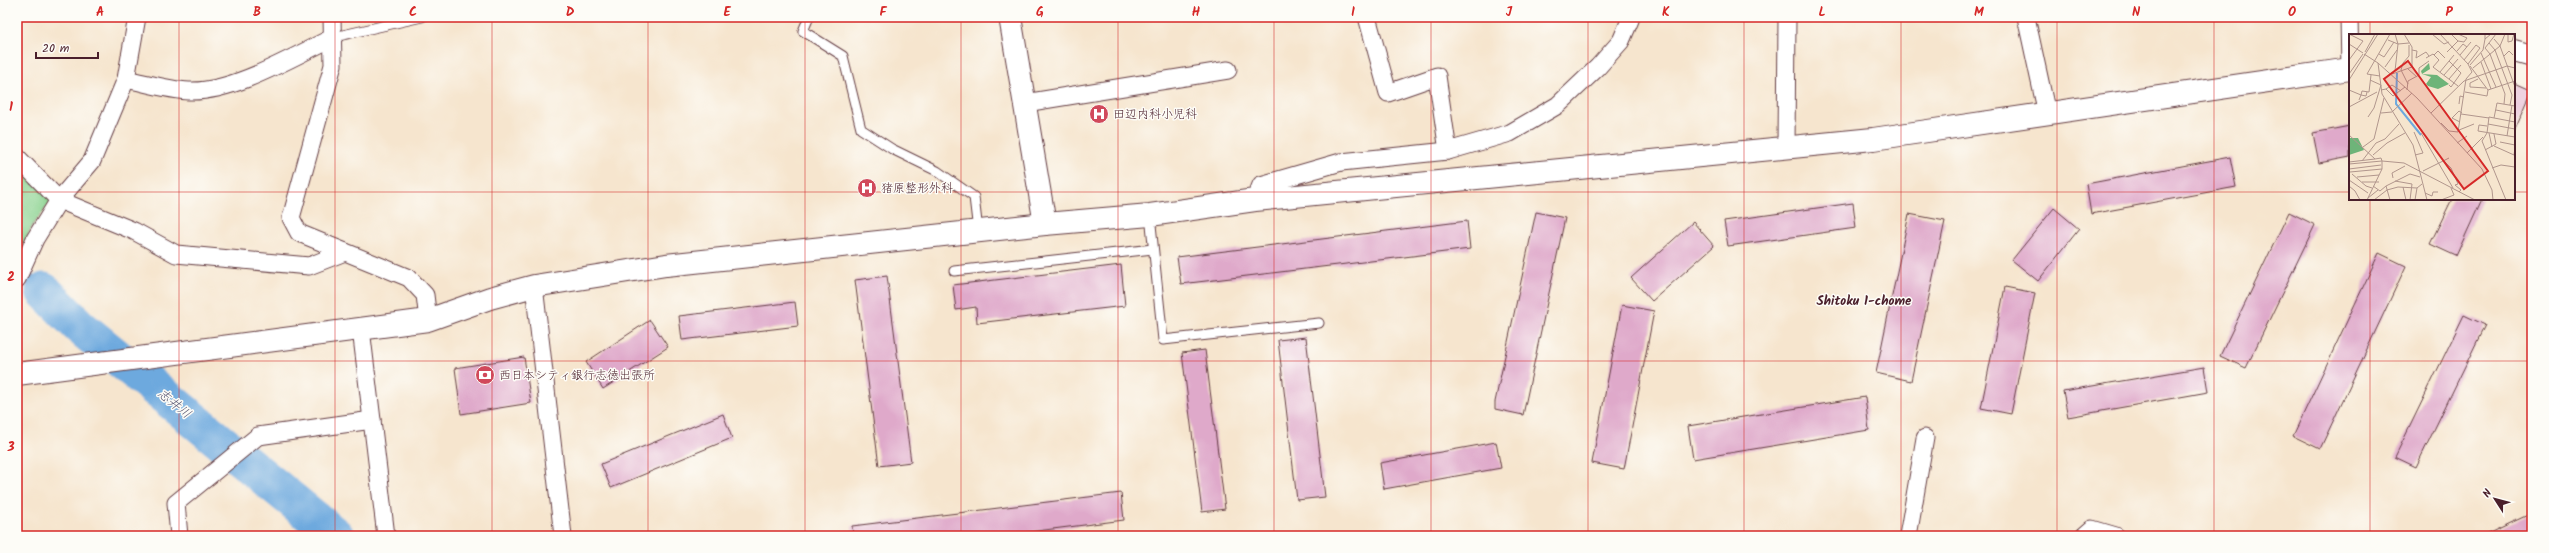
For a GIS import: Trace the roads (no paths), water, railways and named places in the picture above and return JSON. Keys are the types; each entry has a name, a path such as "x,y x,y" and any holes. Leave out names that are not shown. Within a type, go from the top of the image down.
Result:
{"street":[{"path":"17,279 35,239 59,200 92,161 126,78 137,17"},
{"path":"332,17 334,37 333,65 291,218 299,233 409,278 425,295 428,320"},
{"path":"1010,17 1045,224"},
{"path":"1367,17 1388,93 1437,76 1448,151"},
{"path":"1255,200 1261,185 1341,162 1448,151 1510,133 1558,105 1598,67 1621,41 1630,20 1628,17"},
{"path":"1786,148 1787,17"},
{"path":"2026,17 2047,114"},
{"path":"2349,17 2349,34"},
{"path":"126,78 188,91 210,90 232,85 334,37"},
{"path":"2515,51 2532,56"},
{"path":"1024,103 1228,70"},
{"path":"17,374 428,320 490,298 534,286 666,265 1045,224 1150,215 1255,200 1786,148 2047,114 2349,70"},
{"path":"17,157 59,200 134,231 176,254 309,266 345,252"},
{"path":"534,286 563,536"},
{"path":"361,329 386,536"},
{"path":"179,536 176,503 258,436 372,420"},
{"path":"1908,536 1925,438"},
{"path":"2084,536 2092,529 2116,536"}],"lane":[{"path":"334,37 422,17"},
{"path":"809,17 803,31 843,56 861,129 892,149 937,171 974,197 978,231"},
{"path":"1150,215 1163,340 1319,323"},
{"path":"954,271 1153,249"}],"water":[{"path":"17,258 80,327 17,275"}],"waterway":[{"name":"志井川","path":"44,291 80,327 336,536"}],"place":[{"name":"田辺内科小児科","path":"1099,114"},
{"name":"猪原整形外科","path":"867,188"},
{"name":"西日本シティ銀行志徳出張所","path":"485,375"}],"district":[{"name":"Shitoku 1-chome","path":"1864,301"}]}
